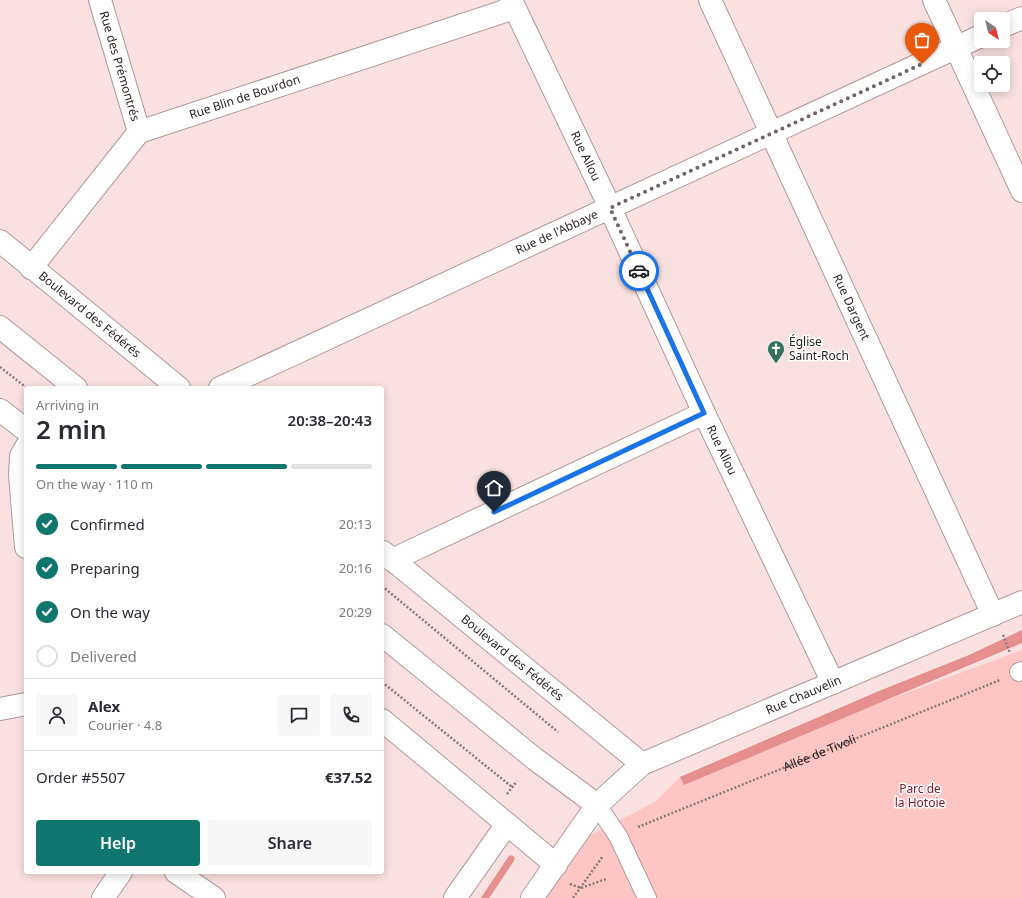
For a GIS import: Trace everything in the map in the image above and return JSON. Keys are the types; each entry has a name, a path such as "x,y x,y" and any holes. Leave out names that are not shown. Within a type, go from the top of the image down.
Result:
{"street":[{"name":"Rue des Prémontrés","path":"100,0 139,132"},
{"name":"Rue Dargent","path":"710,0 998,624"},
{"path":"934,0 1022,191"},
{"name":"Rue Blin de Bourdon","path":"139,132 512,4"},
{"name":"Rue Allou","path":"512,4 610,208 704,413 834,682"},
{"path":"1010,23 1022,18"},
{"name":"Rue de l'Abbaye","path":"224,386 974,39"},
{"path":"32,268 139,132"},
{"name":"Boulevard des Fédérés","path":"0,241 177,386"},
{"path":"0,327 74,386"},
{"path":"0,410 24,428"},
{"path":"387,556 704,413"},
{"path":"24,451 21,456 20,475 24,523"},
{"name":"Boulevard des Fédérés","path":"387,556 642,764"},
{"name":"Rue Chauvelin","path":"532,898 560,873 597,805 642,764 834,682 998,624 1022,602"},
{"path":"384,637 535,759 597,805 618,836 647,898"},
{"path":"0,709 24,704"},
{"path":"384,722 506,824 560,873"},
{"path":"455,898 506,824"},
{"path":"103,898 120,874"},
{"path":"179,874 214,898"}],"path":[{"path":"0,368 24,386"},
{"path":"384,588 558,732"},
{"path":"998,624 1008,648"},
{"name":"Allée de Tivoli","path":"618,836 1020,671"},
{"path":"384,684 512,787"},
{"path":"573,898 618,836"},
{"path":"560,873 581,888"},
{"path":"581,888 606,879"}],"green space":[{"name":"Parc de la Hotoie","path":"1022,650 1022,898 542,898 585,838 655,802 680,777"}],"shaded area":[{"path":"1022,630 1022,643 684,785 680,777 879,691 969,655"}],"waterway":[{"path":"485,898 511,859"}],"way so far":[{"path":"639,271 610,208 922,64"}],"place":[{"name":"Église Saint-Roch","path":"776,364"}],"route":[{"path":"494,512 704,413 639,271"}]}
